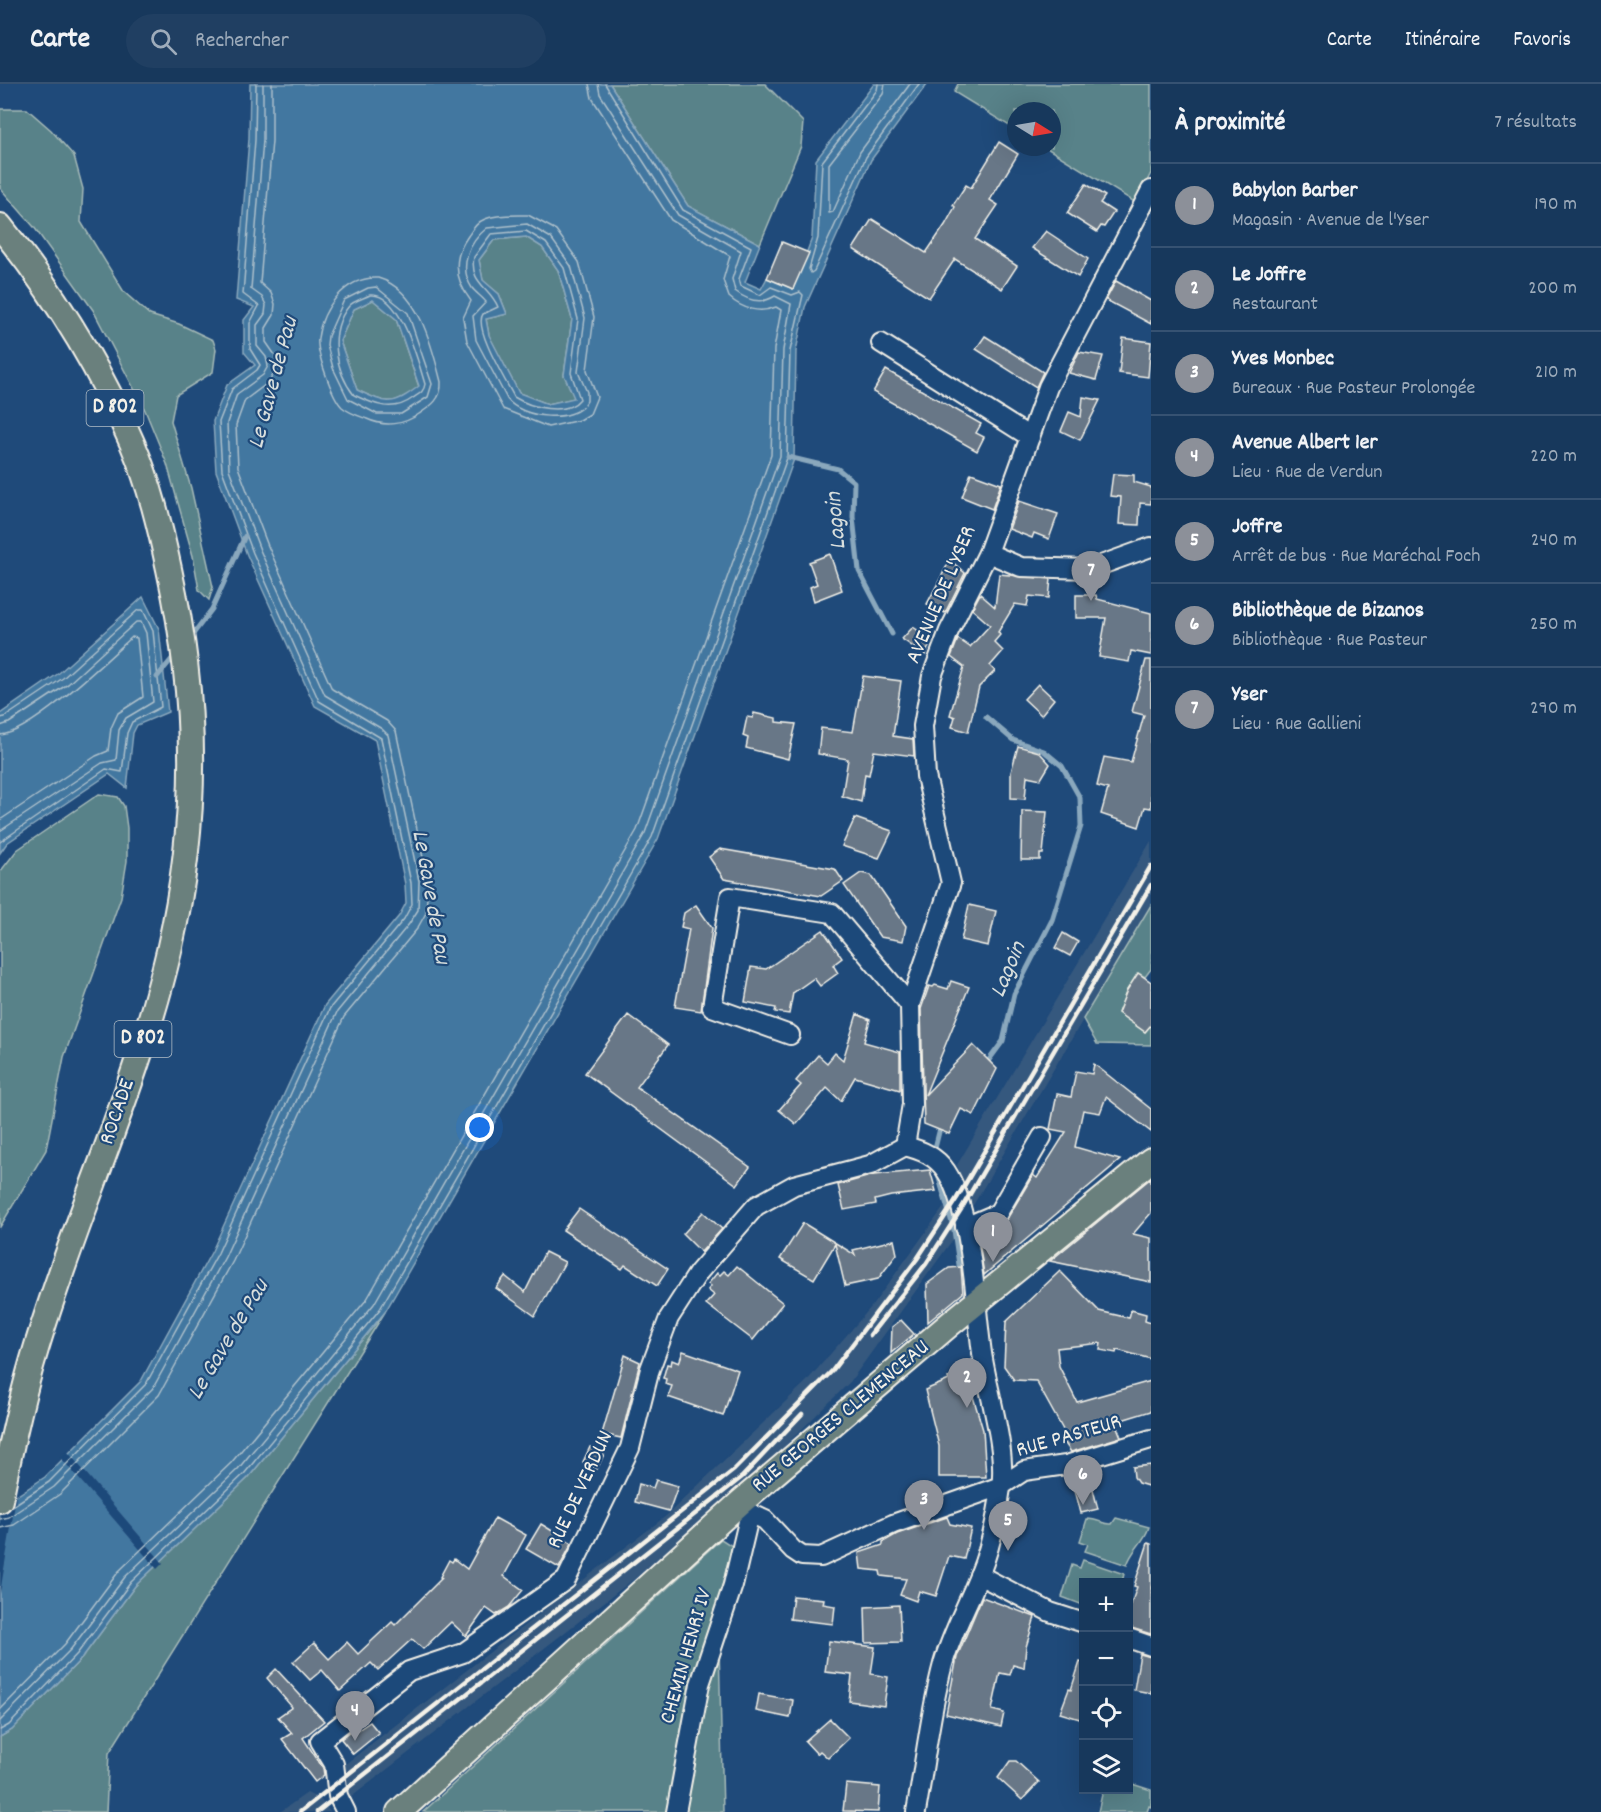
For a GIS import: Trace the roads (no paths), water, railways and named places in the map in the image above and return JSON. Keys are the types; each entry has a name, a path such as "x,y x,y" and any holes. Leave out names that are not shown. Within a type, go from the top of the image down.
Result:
{"main road":[{"name":"ROCADE","path":"0,226 64,313 99,373 134,447 157,514 179,614 191,716 193,773 191,825 168,954 143,1038 36,1349 0,1500"},
{"name":"RUE GEORGES CLEMENCEAU","path":"399,1812 706,1533 745,1508 977,1302 1151,1160"}],"street":[{"name":"AVENUE DE L'YSER","path":"905,1146 912,1104 910,1005 951,883 926,776 923,726 932,676 949,631 988,553 1048,387 1151,190"},
{"path":"881,343 1030,437"},
{"path":"988,553 1021,567 1090,570 1151,547"},
{"path":"790,1035 712,1006 730,897 832,913 910,1005"},
{"path":"965,1227 998,1213 1042,1137"},
{"path":"905,1146 926,1152 946,1171 965,1227 982,1352 1002,1464 1001,1486 979,1575 959,1617 943,1666 916,1812"},
{"name":"RUE DE VERDUN","path":"346,1812 338,1796 334,1764 320,1741 409,1671 463,1653 567,1580 630,1448 650,1369 669,1318 698,1273 756,1206 794,1185 870,1165 905,1146"},
{"name":"RUE PASTEUR","path":"745,1508 765,1520 793,1550 802,1556 821,1557 893,1524 1001,1486 1024,1471 1066,1465 1151,1439"},
{"name":"CHEMIN HENRI IV","path":"676,1812 700,1683 733,1585 745,1508"},
{"path":"979,1575 1050,1612 1079,1622"},
{"path":"1133,1640 1151,1646"}],"water":[{"name":"Le Gave de Pau","path":"250,84 610,84 688,206 760,244 745,282 761,289 767,278 793,289 812,238 816,160 874,84 927,84 871,160 805,307 796,351 794,459 658,839 385,1312 248,1478 135,1586 82,1658 12,1730 0,1737 0,1507 45,1477 141,1381 212,1251 325,1005 399,916 406,903 405,884 375,740 315,706 247,555 216,471 213,421 227,385 255,365 244,352 244,320 254,307 236,300 249,139","holes":["526,237 542,247 558,270 572,319 564,375 574,398 548,404 519,393 489,335 486,319 507,314 499,294 483,280 479,260 494,240","373,300 396,319 419,386 395,400 383,400 357,390 340,341 354,309"]},
{"path":"143,597 159,629 168,712 137,725 133,733 127,788 109,774 7,843 0,853 0,714 59,673"}],"waterway":[{"name":"Lagoin","path":"788,457 838,469 854,482 853,517 859,571 892,634"},
{"path":"190,638 212,609 245,536"},
{"path":"157,677 176,654"},
{"name":"Lagoin","path":"986,717 1013,740 1044,751 1062,766 1080,798 1081,826 1052,920 1014,994 1003,1041 986,1064"},
{"name":"Lagoin","path":"934,1152 941,1124"},
{"name":"Lagoin","path":"937,1171 954,1230 959,1265"}],"railway":[{"path":"300,1812 734,1470 832,1371 917,1259 957,1198 1151,866"},
{"path":"870,1335 926,1264 960,1211 1151,885"},
{"path":"317,1812 742,1477 802,1414"}],"place":[{"name":"Yser","path":"1091,601"},
{"name":"Babylon Barber","path":"993,1262"},
{"name":"Le Joffre","path":"967,1408"},
{"name":"Bibliothèque de Bizanos","path":"1083,1505"},
{"name":"Yves Monbec","path":"924,1530"},
{"name":"Joffre","path":"1008,1551"},
{"name":"Avenue Albert 1er","path":"355,1741"}]}
